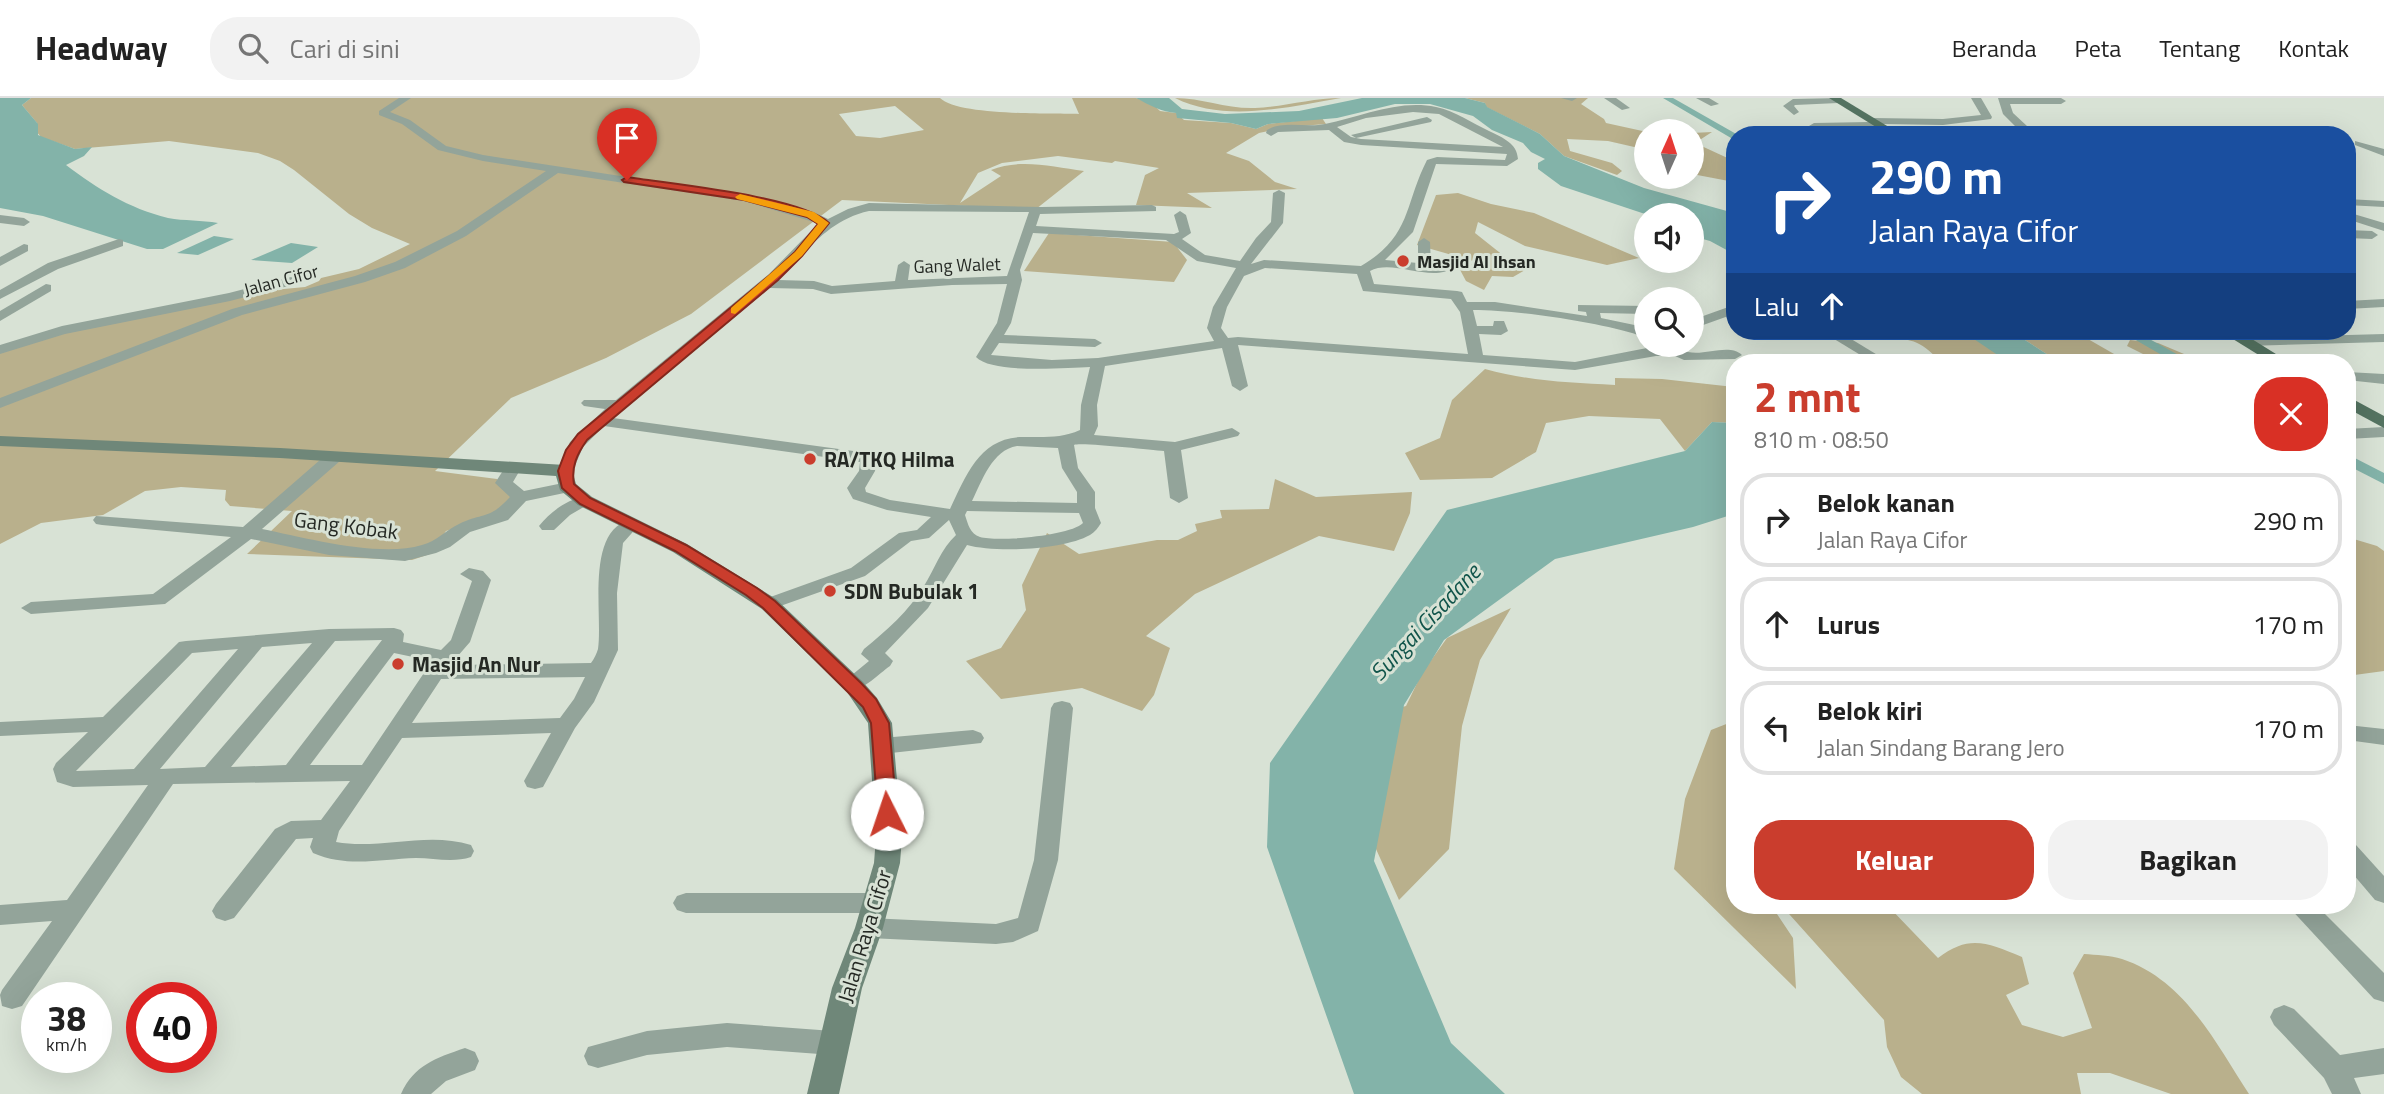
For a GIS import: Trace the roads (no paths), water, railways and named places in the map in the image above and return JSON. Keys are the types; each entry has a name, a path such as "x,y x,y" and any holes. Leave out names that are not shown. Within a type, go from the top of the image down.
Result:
{"main road":[{"path":"1836,99 1882,126"},
{"path":"2244,340 2267,354"},
{"path":"2356,406 2384,423"}],"street":[{"path":"406,98 382,113 406,122 442,148 483,158 744,198 810,215 823,225"},
{"path":"1566,98 1572,98"},
{"path":"1609,98 1625,108"},
{"path":"1701,98 1714,104"},
{"path":"1794,112 1788,106 1793,102 1853,98"},
{"path":"1814,126 1943,122 1987,117 1976,98"},
{"path":"2022,126 2008,114 2003,100 2061,101"},
{"path":"1331,127 1333,124 1376,114 1430,109 1479,130 1509,146 1513,151 1513,159 1507,163 1437,160 1431,163 1407,232 1369,266 1368,288 1457,295 1464,306 1476,357"},
{"path":"1376,114 1455,147"},
{"path":"1344,137 1427,120"},
{"path":"1272,133 1272,130 1278,129 1331,127 1344,137 1361,142 1513,151"},
{"path":"1400,144 1479,130"},
{"path":"2358,143 2384,153"},
{"path":"1455,147 1459,162"},
{"name":"Jalan Cifor","path":"0,403 72,379 241,311 361,280 403,265 435,249 558,168"},
{"path":"1240,386 1232,349 1223,342 1214,328 1217,316 1242,269 1260,241 1278,223 1279,193"},
{"path":"2356,202 2384,204"},
{"path":"548,526 564,511 573,486 576,444 600,421 711,332 798,254 823,225 862,208 929,211 1152,209"},
{"path":"1036,211 1014,270 1015,280 1004,323 983,357 991,361 1052,364 1098,362 1186,352 1223,342 1275,342 1575,366 1625,358 1634,354"},
{"path":"1175,239 1185,233 1180,215"},
{"path":"2356,218 2384,227"},
{"path":"0,219 24,222"},
{"path":"1028,229 1156,235 1175,239 1201,258 1242,269 1264,264 1448,267"},
{"path":"2356,234 2372,235"},
{"path":"1424,242 1425,268"},
{"path":"0,295 53,266 119,243"},
{"path":"0,262 24,248"},
{"path":"901,284 904,265"},
{"path":"0,350 62,330 230,297 307,277"},
{"name":"Gang Walet","path":"764,285 814,285 831,289 1015,280"},
{"path":"0,288 46,288 0,317"},
{"path":"2356,305 2384,303"},
{"path":"1547,305 1594,315 1634,329"},
{"path":"1464,306 1495,306 1594,315 1634,311"},
{"path":"1704,321 1726,313"},
{"path":"1471,330 1501,331 1499,324"},
{"path":"2356,339 2384,338"},
{"path":"996,339 1095,343"},
{"path":"1844,340 1868,354"},
{"path":"2247,342 2316,340"},
{"path":"1704,356 1726,355"},
{"path":"1082,437 1090,426 1089,405 1098,362"},
{"path":"2356,377 2384,379"},
{"path":"589,403 620,405"},
{"path":"600,421 869,459 867,471 856,488 859,495 887,505 954,511 1086,508"},
{"path":"2356,434 2384,432"},
{"path":"769,604 858,572 905,537 923,534 954,511 983,461 1004,443 1065,443 1082,437 1111,443 1173,447 1232,433"},
{"path":"0,441 334,457 512,470 573,486"},
{"path":"954,511 962,531 981,544 1008,544 1087,531 1092,523 1086,508 1086,492 1070,468 1065,443"},
{"path":"1173,447 1179,498"},
{"path":"31,608 158,600 247,533 334,457"},
{"path":"512,470 504,484 520,497"},
{"name":"Gang Kobak","path":"102,520 247,533 359,553 413,554 444,543 464,528 502,516 520,497 573,486"},
{"name":"Jalan Raya Cifor","path":"573,486 630,525 680,548 769,604 869,703 880,723 889,837 887,863 847,988 823,1094"},
{"path":"535,781 566,724 583,702 609,644 607,593 614,543 618,534 630,525"},
{"path":"851,684 883,661 871,654 885,643 933,587 957,541 967,536"},
{"path":"462,851 333,852 322,847 328,829 441,664 460,642 482,580 469,574"},
{"path":"292,772 392,642 394,634 328,635 186,647 64,769 65,776 73,779 292,772 368,773"},
{"path":"212,774 328,635"},
{"path":"139,778 256,641"},
{"path":"392,642 396,648 441,664 599,670"},
{"path":"686,903 872,915 996,934 1013,932 1028,924 1046,860 1062,708"},
{"path":"0,729 108,724"},
{"path":"397,730 566,724"},
{"path":"2356,734 2384,737"},
{"path":"882,746 973,737"},
{"path":"12,998 167,776"},
{"path":"225,911 283,835 291,830 328,829"},
{"path":"2356,861 2384,893"},
{"path":"0,915 74,909"},
{"path":"2309,914 2384,991"},
{"path":"2284,1017 2340,1082 2384,1060"},
{"path":"598,1056 647,1043 716,1035 833,1043"},
{"path":"415,1094 425,1079 435,1071 465,1062"}],"water":[{"path":"0,98 31,98 22,105 38,124 38,135 75,149 92,147 84,156 66,165 114,197 168,218 218,223 163,249 147,249 43,216 0,208"},
{"path":"1136,98 1169,98 1182,109 1225,114 1299,111 1362,98 1465,98 1485,103 1487,107 1540,134 1564,156 1634,184 1634,189 1648,189 1698,203 1634,203 1634,210 1561,186 1538,169 1538,163 1545,159 1531,152 1523,143 1492,130 1473,116 1430,104 1395,104 1337,118 1268,124 1256,129 1231,123 1177,118 1176,113 1161,110"},
{"path":"1704,205 1726,211 1726,250 1704,239"},
{"path":"214,236 234,239 198,255 177,253"},
{"path":"291,243 318,247 292,263 251,260"},
{"path":"1975,340 2025,340 2047,354 1996,354"},
{"name":"Sungai Cisadane","path":"1712,422 1726,423 1726,517 1693,527 1555,559 1444,640 1404,705 1374,861 1451,1043 1505,1094 1354,1094 1267,847 1270,763 1447,510 1685,451"}],"waterway":[{"path":"1667,98 1726,131"},
{"path":"2143,340 2169,354"},
{"path":"2356,464 2384,479"}],"place":[{"name":"Masjid Al Ihsan","path":"1403,261"},
{"name":"RA/TKQ Hilma","path":"810,459"},
{"name":"SDN Bubulak 1","path":"830,591"},
{"name":"Masjid An Nur","path":"398,664"}]}
